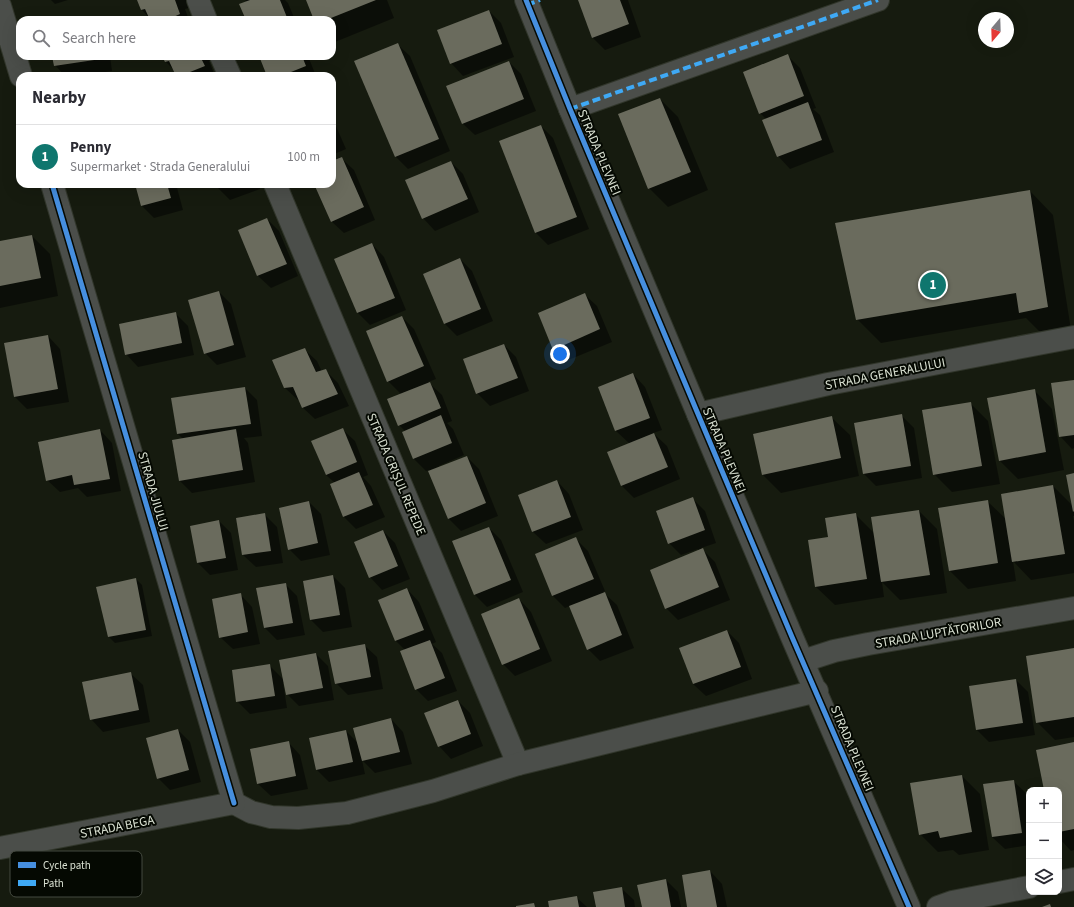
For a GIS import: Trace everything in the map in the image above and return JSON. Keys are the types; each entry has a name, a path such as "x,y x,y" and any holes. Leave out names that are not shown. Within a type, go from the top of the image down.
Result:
{"street":[{"path":"198,0 204,16"},
{"name":"STRADA PLEVNEI","path":"570,109 878,0"},
{"name":"STRADA PLEVNEI","path":"531,2 570,109 792,637 804,661 910,907"},
{"path":"0,6 16,59"},
{"path":"16,60 20,72"},
{"path":"223,60 228,72"},
{"name":"STRADA JIULUI","path":"53,188 234,804"},
{"name":"STRADA CRIȘUL REPEDE","path":"277,188 518,764"},
{"name":"STRADA GENERALULUI","path":"698,414 828,384 1074,337"},
{"name":"STRADA LUPTĂTORILOR","path":"804,661 834,651 868,644 1074,608"},
{"path":"234,804 251,812 271,817 298,818 347,813 433,791 518,764 817,692"},
{"name":"STRADA BEGA","path":"0,848 234,804"},
{"path":"1062,881 1074,879"},
{"path":"938,907 952,902 1026,888"}],"building":[{"path":"137,0 175,0 180,14 176,16 148,16 145,9 141,10"},
{"path":"250,0 280,0 286,16 244,16 239,4"},
{"path":"306,0 376,0 336,16 312,16"},
{"path":"578,0 620,0 629,24 592,38"},
{"path":"489,10 502,44 450,64 437,30"},
{"path":"398,43 439,139 395,157 354,61"},
{"path":"788,54 804,96 759,114 743,72"},
{"path":"53,60 94,60 54,66"},
{"path":"164,60 202,60 205,66 190,72 174,72 169,61 165,62"},
{"path":"261,60 304,60 306,66 291,72 265,72"},
{"path":"509,61 524,99 462,124 446,86"},
{"path":"660,98 691,172 648,189 618,114"},
{"path":"808,102 822,140 777,157 762,120"},
{"path":"541,125 577,217 535,233 499,141"},
{"path":"342,157 364,207 331,222 316,188 336,188 336,159"},
{"path":"451,161 468,199 422,219 405,180"},
{"path":"136,188 168,188 171,198 141,206"},
{"path":"1030,190 1048,307 1019,313 1016,293 856,320 835,223"},
{"path":"267,218 287,264 257,276 238,230"},
{"path":"32,235 41,278 0,286 0,241"},
{"path":"372,243 395,298 357,313 334,259"},
{"path":"460,258 481,309 444,324 423,274"},
{"path":"219,291 234,345 204,354 188,300"},
{"path":"585,293 600,329 553,350 538,313"},
{"path":"176,312 182,343 125,355 119,324"},
{"path":"402,316 424,366 387,382 366,331"},
{"path":"48,335 58,389 14,397 4,343"},
{"path":"504,344 518,378 476,394 463,359"},
{"path":"305,348 316,372 326,369 338,394 302,408 293,387 284,388 272,360"},
{"path":"633,373 650,418 615,431 598,387"},
{"path":"1074,380 1074,435 1059,437 1051,383"},
{"path":"430,382 441,408 398,426 387,399"},
{"path":"245,387 251,424 177,434 171,398"},
{"path":"1035,389 1046,452 999,461 987,398"},
{"path":"971,402 982,466 933,475 922,410"},
{"path":"902,414 911,466 863,474 854,423"},
{"path":"441,415 452,443 413,459 402,432"},
{"path":"832,416 841,458 762,475 753,434"},
{"path":"343,428 357,462 326,475 311,441"},
{"path":"100,429 110,479 74,485 72,475 46,481 38,442"},
{"path":"236,429 243,470 179,481 172,440"},
{"path":"654,433 668,467 621,486 607,452"},
{"path":"467,456 486,503 448,519 428,471"},
{"path":"359,472 373,505 343,517 330,484"},
{"path":"1074,473 1074,511 1073,512 1066,475"},
{"path":"557,480 571,517 532,532 518,495"},
{"path":"1053,485 1065,554 1012,562 1001,494"},
{"path":"693,497 705,530 668,544 656,511"},
{"path":"988,500 998,563 949,571 938,508"},
{"path":"309,501 318,543 288,550 279,508"},
{"path":"919,510 930,575 881,582 871,517"},
{"path":"265,513 271,551 242,555 236,518"},
{"path":"856,513 867,579 815,587 808,540 828,537 825,518"},
{"path":"219,520 226,558 197,563 190,526"},
{"path":"489,527 511,580 474,595 452,541"},
{"path":"383,530 398,566 369,578 354,542"},
{"path":"576,537 594,579 552,596 535,554"},
{"path":"703,548 719,587 665,609 650,570"},
{"path":"333,575 340,615 310,620 303,581"},
{"path":"136,578 146,630 108,637 96,587"},
{"path":"286,583 293,623 264,628 256,588"},
{"path":"407,588 424,630 395,641 378,600"},
{"path":"605,592 622,635 587,650 569,606"},
{"path":"241,593 248,632 219,638 212,599"},
{"path":"519,598 540,649 502,665 481,614"},
{"path":"727,630 741,667 693,684 679,648"},
{"path":"430,640 445,678 415,690 400,651"},
{"path":"365,644 371,677 335,684 328,651"},
{"path":"1074,648 1074,717 1036,723 1026,656"},
{"path":"316,653 323,688 286,695 279,660"},
{"path":"270,664 275,696 236,702 232,670"},
{"path":"131,672 139,710 90,720 82,682"},
{"path":"1016,679 1023,723 976,730 969,686"},
{"path":"458,700 471,734 438,747 424,713"},
{"path":"391,718 400,752 362,761 353,728"},
{"path":"178,729 189,770 157,779 146,738"},
{"path":"346,730 353,762 316,770 309,738"},
{"path":"289,741 296,776 257,784 250,749"},
{"path":"1074,742 1074,829 1062,831 1062,787 1043,787 1036,750"},
{"path":"962,775 972,832 940,838 938,831 919,835 910,783"},
{"path":"1014,780 1022,833 992,837 983,784"},
{"path":"710,870 717,907 687,907 682,875"},
{"path":"666,879 671,907 642,907 637,885"},
{"path":"622,887 625,907 596,907 593,892"},
{"path":"577,896 579,907 549,907 548,901"},
{"path":"534,903 535,907 516,907 516,906"},
{"path":"1050,904 1051,907 1042,907"}],"marked path":[{"path":"527,5 540,0"},
{"path":"570,109 878,0"}],"cycle path":[{"path":"526,0 570,109 792,637 909,907"},
{"path":"53,188 234,803"}],"place":[{"name":"Penny","path":"933,285"}]}
